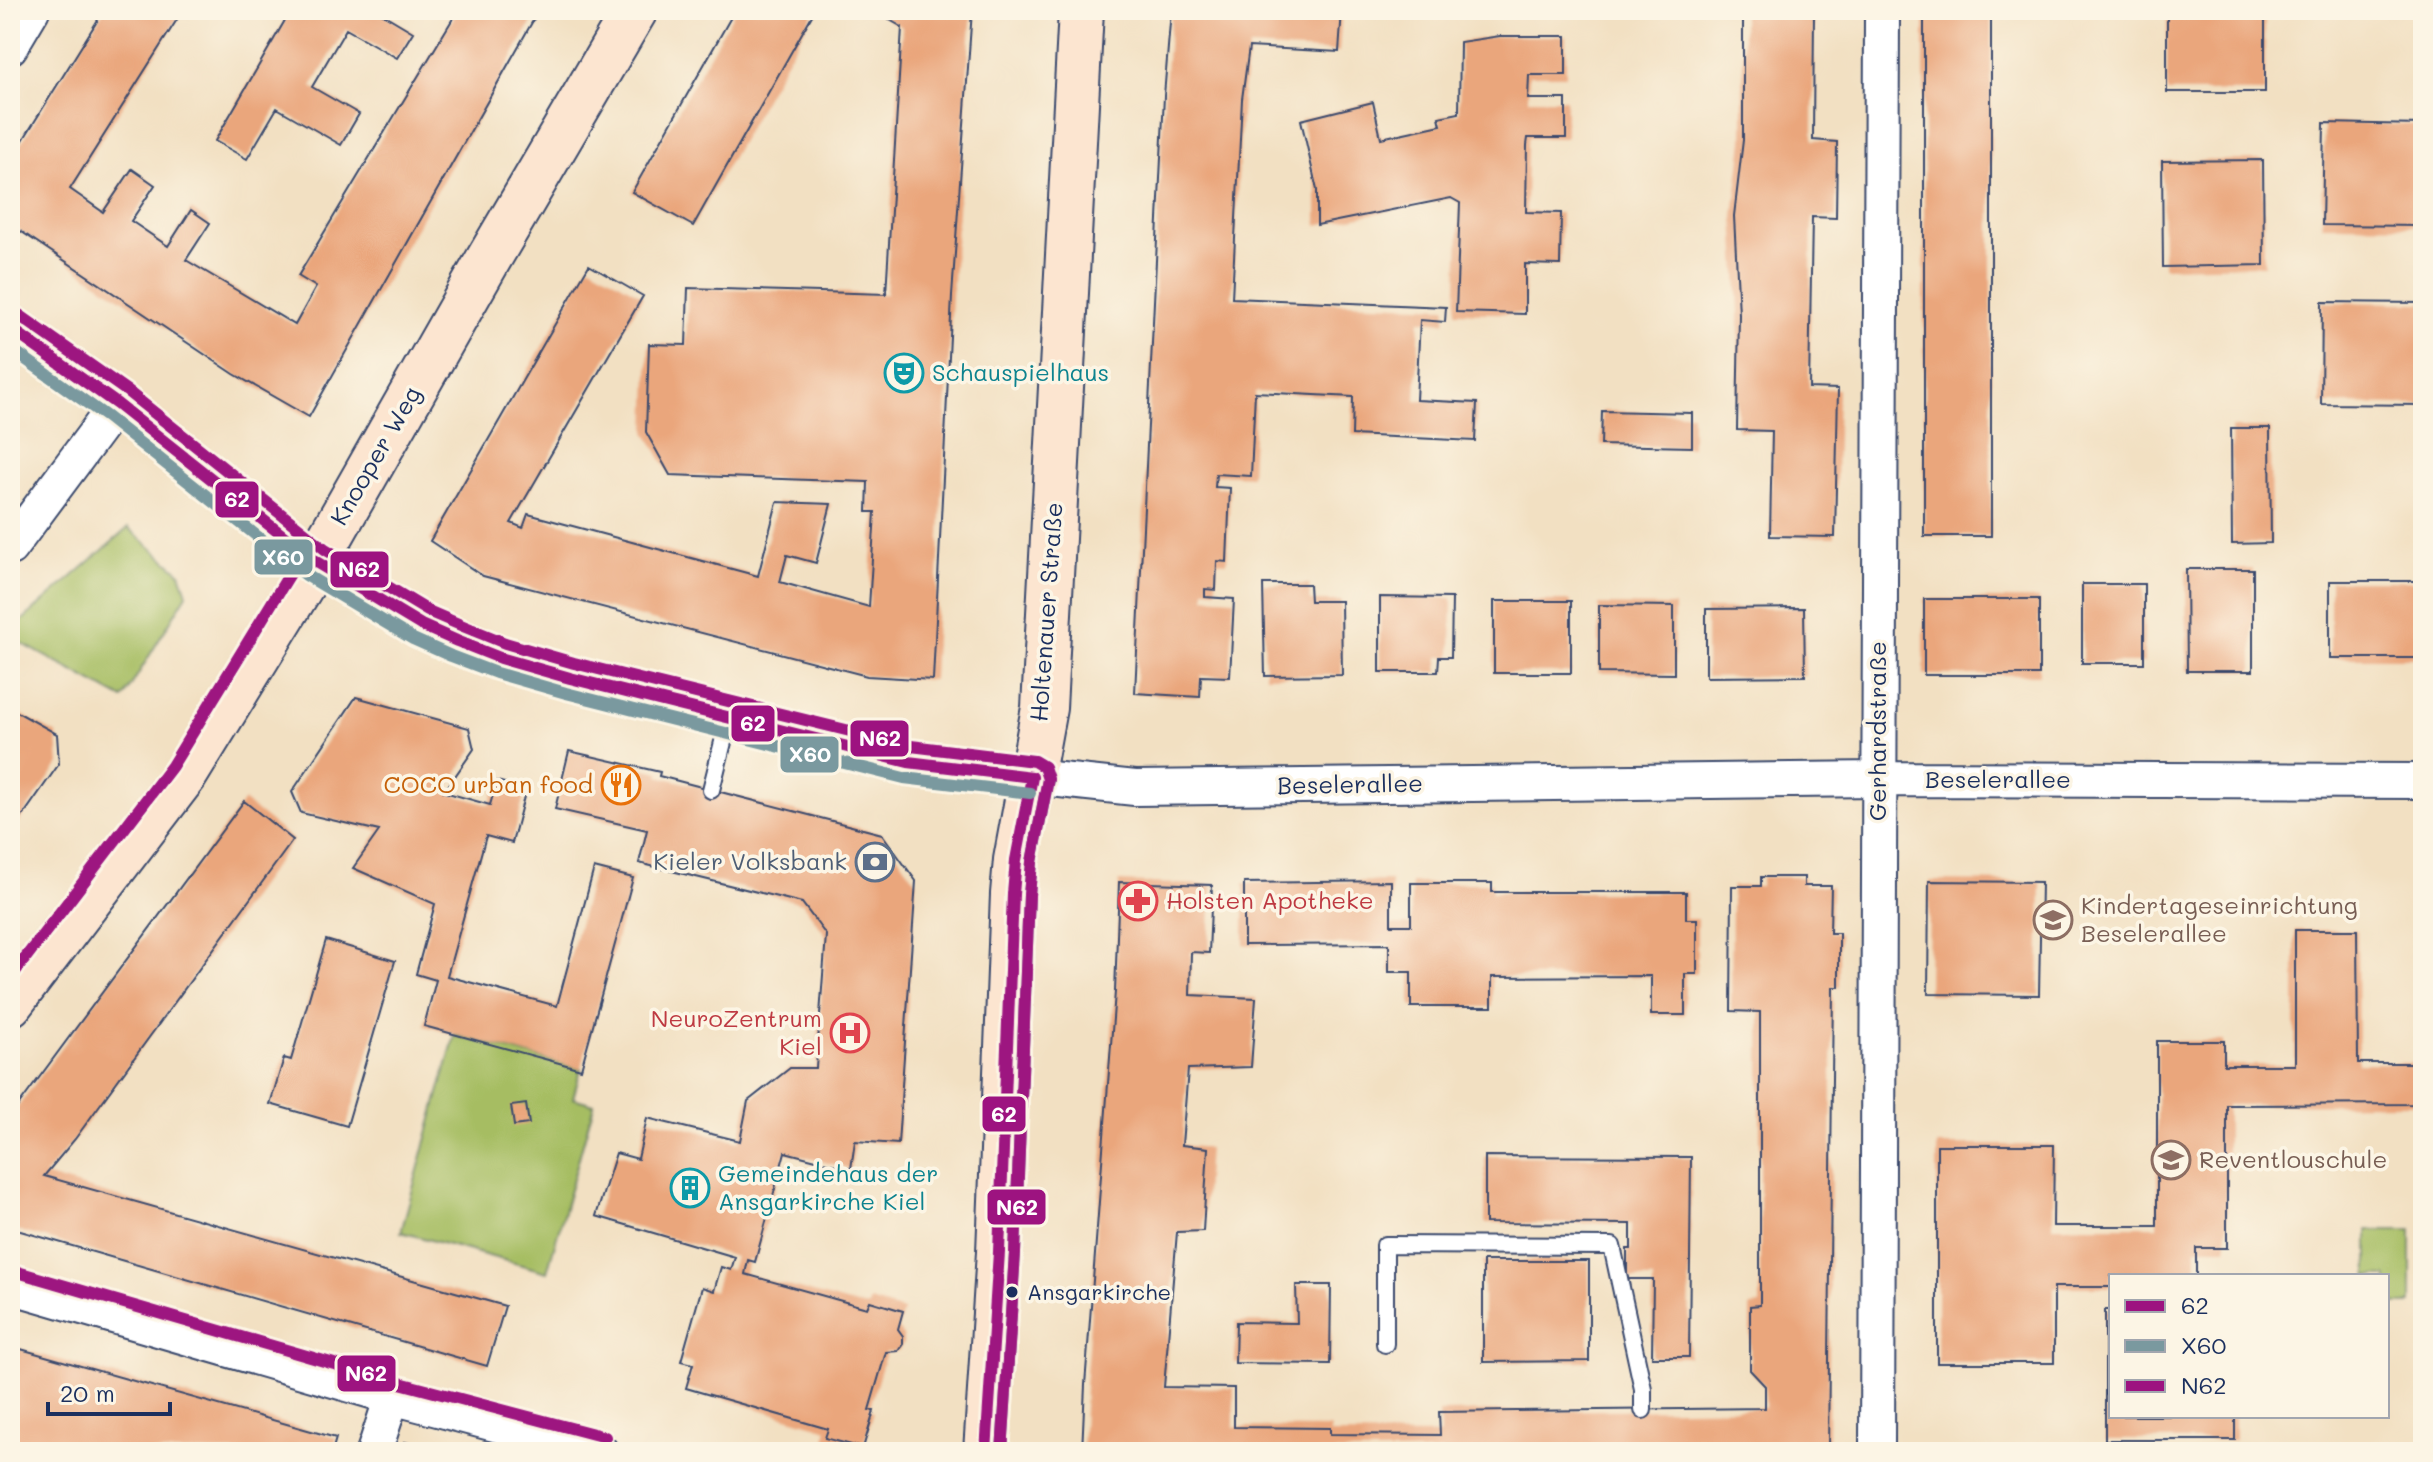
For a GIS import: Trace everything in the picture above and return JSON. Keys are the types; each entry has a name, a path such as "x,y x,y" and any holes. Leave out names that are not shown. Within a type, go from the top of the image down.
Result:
{"main road":[{"name":"Knooper Weg","path":"10,1004 185,775 316,562 635,10"},
{"name":"Holtenauer Straße","path":"986,1452 999,1252 1013,894 1016,860 1044,708 1081,10"}],"street":[{"path":"10,47 32,10"},
{"name":"Gerhardstraße","path":"1877,1452 1882,10"},
{"name":"Beselerallee","path":"10,328 117,404 316,562 421,625 500,658 570,678 908,762 1135,788 1878,779 2423,781"},
{"path":"10,548 117,404"},
{"path":"10,1286 392,1397 601,1452"},
{"path":"374,1452 392,1397"}],"lane":[{"path":"711,790 729,716"},
{"path":"1385,1344 1385,1245 1612,1246 1643,1389 1643,1410"}],"green space":[{"path":"128,528 180,572 187,594 123,699 10,637 10,631"},
{"path":"455,1035 581,1069 573,1098 594,1104 547,1272 401,1232"},
{"path":"2368,1230 2411,1230 2411,1304 2389,1304 2389,1274 2368,1274"}],"building":[{"path":"104,10 183,10 70,189 103,212 132,169 155,185 131,221 168,246 191,210 210,223 186,260 295,325 316,287 298,276 458,10 539,10 309,417 234,374 10,224 10,161"},
{"path":"291,10 376,10 413,32 397,58 346,29 312,87 359,114 341,145 277,108 247,159 215,141"},
{"path":"735,10 815,10 693,226 632,192"},
{"path":"872,10 972,10 952,296 933,680 867,676 483,576 430,541 589,265 643,296 511,523 523,528 528,514 758,576 777,502 831,504 816,563 787,555 780,582 869,607 875,512 867,512 868,482 670,475 646,432 649,344 686,345 688,288 886,294 902,27"},
{"path":"1171,10 1342,10 1339,52 1249,47 1242,99 1232,298 1446,307 1445,322 1420,320 1416,400 1477,403 1475,441 1352,435 1353,397 1255,392 1251,476 1216,474 1215,487 1230,488 1227,562 1217,561 1216,590 1205,589 1205,597 1234,599 1230,677 1201,676 1200,697 1135,693 1164,96"},
{"path":"1743,10 1814,10 1813,140 1837,142 1836,218 1812,217 1809,388 1838,389 1835,537 1770,536 1772,431 1737,430 1739,314 1734,216 1743,140"},
{"path":"1924,10 1991,10 1991,536 1924,536"},
{"path":"2167,10 2265,10 2265,92 2167,92"},
{"path":"1500,36 1566,36 1566,75 1529,75 1528,99 1566,99 1566,138 1528,138 1527,145 1526,212 1561,213 1560,265 1525,264 1525,314 1456,312 1460,203 1451,198 1317,225 1317,190 1301,120 1373,102 1381,138 1441,125 1439,117 1459,113 1460,42"},
{"path":"2324,123 2423,125 2423,226 2322,225"},
{"path":"2263,160 2264,265 2163,267 2162,161"},
{"path":"2322,302 2423,303 2423,405 2321,404"},
{"path":"1602,411 1692,413 1692,447 1601,445"},
{"path":"2231,428 2270,428 2271,543 2232,544"},
{"path":"2186,569 2253,569 2253,671 2187,671"},
{"path":"2330,581 2423,581 2423,658 2330,658"},
{"path":"1263,584 1309,584 1310,601 1341,601 1342,675 1265,676"},
{"path":"2082,584 2144,584 2144,663 2082,663"},
{"path":"1380,597 1452,598 1451,657 1439,657 1438,672 1380,672"},
{"path":"1924,599 2039,599 2039,675 1924,675"},
{"path":"1494,601 1571,601 1571,673 1494,673"},
{"path":"1599,605 1674,606 1674,674 1599,673"},
{"path":"1804,608 1805,676 1706,677 1706,609"},
{"path":"356,697 469,728 474,749 444,792 490,805 497,781 526,789 512,843 486,836 447,976 557,1006 594,868 633,878 581,1069 424,1026 436,980 416,974 435,904 353,868 379,831 301,813 292,792"},
{"path":"10,708 57,734 59,764 10,834"},
{"path":"569,751 660,772 659,776 882,834 916,881 898,1144 855,1141 851,1169 785,1152 755,1262 748,1260 745,1274 867,1308 870,1301 903,1311 898,1329 903,1336 903,1344 898,1351 886,1352 869,1410 874,1411 863,1448 825,1438 828,1429 686,1388 693,1364 681,1361 702,1287 714,1291 721,1267 731,1270 735,1257 596,1216 616,1153 638,1159 647,1118 740,1141 748,1101 790,1068 816,1068 826,935 802,903 639,863 647,830 555,809"},
{"path":"244,801 293,840 75,1139 44,1176 505,1306 487,1366 10,1228 10,1117"},
{"path":"1761,877 1804,877 1804,886 1831,886 1830,933 1839,933 1839,987 1833,987 1828,1452 1082,1452 1115,992 1119,882 1212,885 1209,953 1191,952 1190,995 1256,998 1251,1067 1188,1069 1182,1145 1208,1148 1203,1231 1177,1232 1164,1387 1234,1388 1234,1427 1330,1428 1330,1434 1440,1435 1439,1412 1765,1408 1765,1386 1750,1370 1750,1306 1760,1305 1760,1012 1731,1011 1732,886 1761,886"},
{"path":"1391,881 1391,925 1411,925 1411,883 1492,883 1492,892 1686,892 1686,919 1697,919 1697,974 1685,974 1685,1015 1651,1015 1651,976 1492,977 1492,1007 1411,1007 1411,972 1389,972 1389,944 1244,945 1244,883"},
{"path":"1929,881 2041,882 2039,995 1928,994"},
{"path":"2295,930 2357,930 2358,1063 2423,1063 2423,1104 2227,1105 2227,1248 2196,1248 2196,1274 2109,1274 2109,1287 2054,1287 2054,1363 1937,1363 1937,1145 2054,1145 2053,1226 2157,1226 2157,1041 2224,1041 2224,1065 2295,1065"},
{"path":"326,940 395,961 347,1126 270,1104 284,1058 291,1060"},
{"path":"526,1104 529,1124 514,1126 511,1106"},
{"path":"1485,1156 1691,1157 1689,1357 1652,1357 1653,1279 1627,1279 1631,1224 1485,1223"},
{"path":"1483,1261 1589,1261 1589,1361 1483,1362"},
{"path":"1296,1285 1331,1285 1330,1364 1235,1363 1236,1322 1297,1323"},
{"path":"2105,1310 2109,1310 2109,1418 2235,1418 2235,1440 2105,1440"},
{"path":"10,1346 336,1438 332,1452 38,1452 10,1444"},
{"path":"405,1442 439,1451 439,1452 402,1452"}],"transit line":[{"name":"N62","path":"19,315 127,391 325,549 428,611 505,643 574,663 911,746 1034,761 1044,767 1048,779 1029,895 1015,1253 1002,1452"},
{"name":"62","path":"10,328 117,404 316,562 421,625 457,641 500,658 570,678 908,762 1032,777"},
{"name":"X60","path":"10,348 107,417 306,575 413,639 451,656 496,673 566,693 904,778 1030,793"},
{"name":"N62","path":"10,978 172,766 302,554"},
{"name":"62","path":"986,1452 999,1252 1013,894 1016,860 1032,777"},
{"name":"X60","path":"1002,1452 1015,1253 1029,895 1032,862 1048,780"},
{"name":"N62","path":"14,1271 396,1382 605,1437"}],"place":[{"name":"Schauspielhaus","path":"904,373"},
{"name":"COCO urban food","path":"621,785"},
{"name":"Kieler Volksbank","path":"875,862"},
{"name":"Holsten Apotheke","path":"1138,901"},
{"name":"Kindertageseinrichtung Beselerallee","path":"2053,920"},
{"name":"NeuroZentrum Kiel","path":"850,1033"},
{"name":"Reventlouschule","path":"2171,1160"},
{"name":"Gemeindehaus der Ansgarkirche Kiel","path":"690,1188"},
{"name":"Ansgarkirche","path":"1012,1292"}]}
